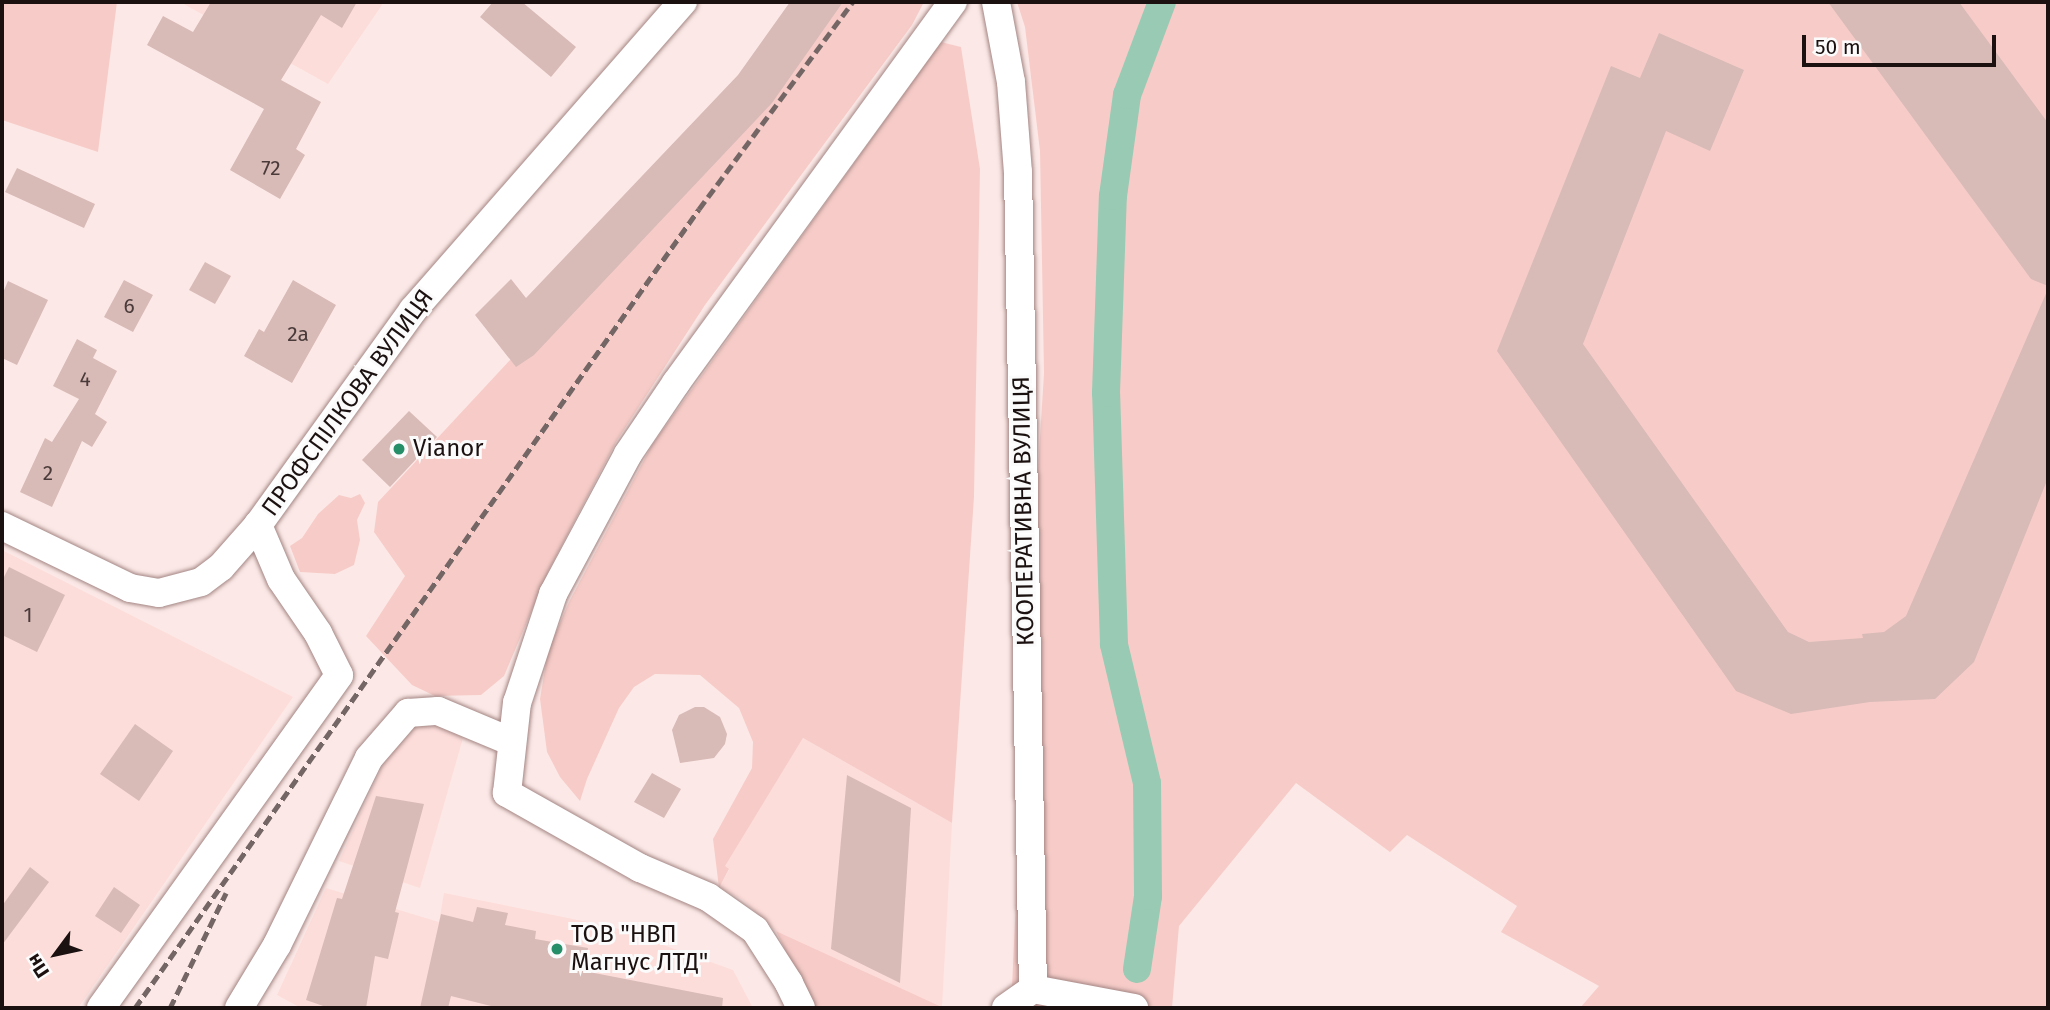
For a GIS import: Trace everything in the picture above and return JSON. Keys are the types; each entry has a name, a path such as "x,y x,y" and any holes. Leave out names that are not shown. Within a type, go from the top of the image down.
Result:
{"street":[{"name":"ПРОФСПІЛКОВА ВУЛИЦЯ","path":"101,1008 339,675 318,633 281,579 258,525 413,310 683,2"},
{"path":"801,1008 789,983 755,930 708,897 640,868 507,793 517,703 553,594 628,454 676,383 953,2"},
{"name":"КООПЕРАТИВНА ВУЛИЦЯ","path":"996,2 1011,82 1018,172 1034,989"},
{"path":"2,526 104,578 130,588 159,593 201,582 221,567 258,525"},
{"path":"239,1008 277,945 369,758 408,713 439,710 512,742"},
{"path":"1006,1008 1034,989 1134,1008"}],"shaded area":[{"path":"2,2 117,2 98,152 2,120"},
{"path":"180,2 384,2 328,84"},
{"path":"838,2 924,2 912,25 705,305 616,442 549,570 504,676 481,695 435,696 412,685 366,636 405,576 374,532 378,502 510,360 529,350 770,93"},
{"path":"1017,2 2048,2 2048,1008 1580,1008 1599,986 1501,932 1517,906 1407,835 1390,852 1296,783 1179,926 1172,1008 1011,1008 1030,600 1044,373 1040,151 1025,27"},
{"path":"941,42 961,47 980,169 974,497 952,823 803,738 725,866 729,869 719,888 713,839 752,768 753,742 739,708 700,675 655,674 634,687 619,708 580,801 560,777 547,752 540,699 548,651 569,602 652,445"},
{"path":"360,494 365,503 357,520 360,540 354,565 335,574 300,572 290,546 302,538 318,514 339,495 351,498"},
{"path":"2,550 293,697 78,1008 2,1008"},
{"path":"421,722 452,727 463,738 420,888 339,861 391,747"},
{"path":"803,738 952,823 942,1007 776,931 742,899 719,888 729,870 724,866"},
{"path":"326,888 439,922 444,893 613,927 733,970 753,1008 301,1008 277,995"},
{"path":"776,931 942,1007 942,1008 813,1008"}],"building":[{"path":"211,2 357,2 342,28 321,15 281,80 321,102 296,149 305,155 280,199 230,170 264,109 147,45 163,16 193,32"},
{"path":"493,2 522,2 576,47 551,77 480,17"},
{"path":"790,2 843,2 772,103 534,355 516,367 475,315 511,279 526,298 738,75"},
{"path":"1828,2 1959,2 2048,123 2048,286 2031,279"},
{"path":"1659,33 1744,70 1710,151 1666,131 1583,344 1788,632 1809,642 1863,638 1862,634 1884,632 1906,616 2048,289 2048,478 1974,662 1935,699 1870,702 1791,714 1736,691 1497,351 1611,66 1640,78"},
{"path":"17,168 95,204 84,228 5,192"},
{"path":"205,262 231,276 215,304 189,290"},
{"path":"124,280 153,295 133,332 104,317"},
{"path":"293,280 336,305 292,383 244,356 259,329 264,332"},
{"path":"8,281 48,300 17,365 2,358 2,295"},
{"path":"77,339 97,350 93,358 117,371 95,414 107,422 92,447 82,441 52,507 20,492 45,438 52,442 79,399 53,386"},
{"name":"Vianor","path":"409,411 437,437 390,487 362,460"},
{"path":"9,567 65,595 37,652 2,635 2,581"},
{"path":"695,707 704,707 720,717 727,734 725,744 714,758 680,763 672,730 679,715"},
{"path":"135,724 173,751 139,801 100,774"},
{"path":"652,773 681,789 664,818 634,802"},
{"path":"847,775 911,808 900,983 831,949"},
{"path":"376,796 424,804 395,912 399,913 388,959 375,956 366,1008 329,1008 306,1000 337,898 342,899"},
{"path":"30,867 49,882 2,945 2,906"},
{"path":"114,887 140,905 121,933 95,916"},
{"path":"477,907 508,913 505,925 536,931 535,939 588,948 584,971 723,998 722,1008 499,1008 451,996 448,1008 420,1008 441,914 473,922"}],"waterway":[{"path":"1137,969 1148,896 1147,783 1114,644 1106,393 1113,196 1127,95 1162,2"}],"railway":[{"path":"135,1008 699,209 853,2"},
{"path":"170,1008 226,893"}],"place":[{"name":"Vianor","path":"399,449"},
{"name":"ТОВ \"НВП Магнус ЛТД\"","path":"557,949"}]}
